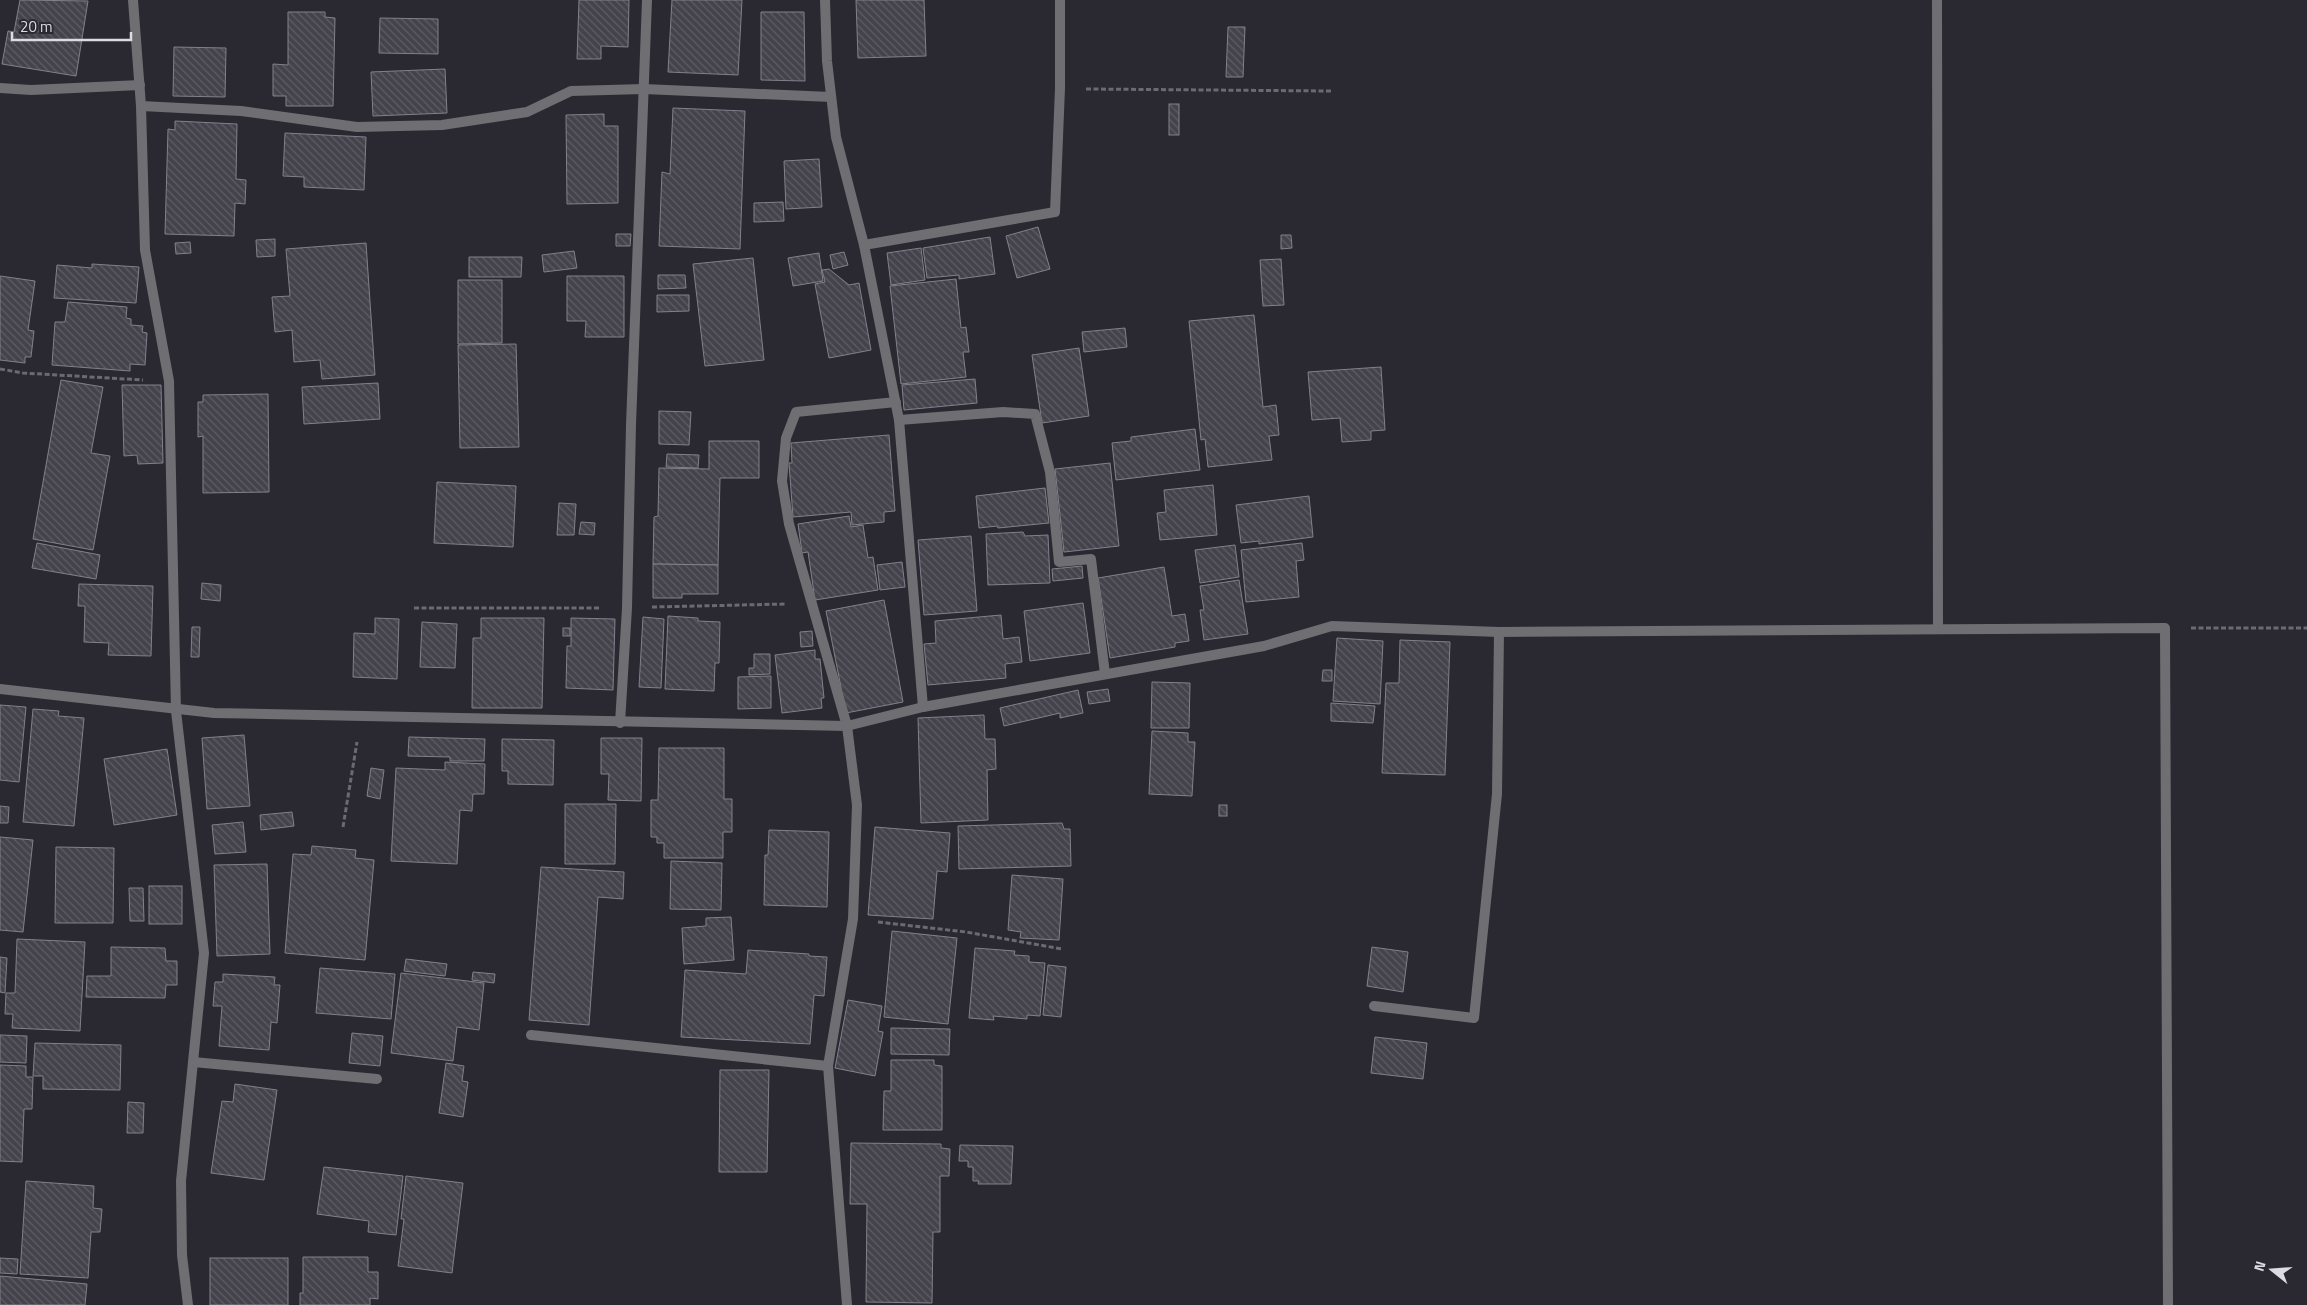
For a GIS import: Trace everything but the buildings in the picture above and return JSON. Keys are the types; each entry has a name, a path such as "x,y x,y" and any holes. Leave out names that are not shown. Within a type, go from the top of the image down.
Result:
{"street":[{"path":"133,0 141,106 145,250 169,381 176,710 204,953 182,1180 182,1256 188,1305"},
{"path":"620,723 626,608 647,0"},
{"path":"825,0 827,61 836,137 864,245 900,420 923,707"},
{"path":"864,245 1055,212 1060,88 1060,0"},
{"path":"1937,0 1938,629"},
{"path":"0,88 31,90 140,86"},
{"path":"141,106 241,111 357,127 442,125 527,112 571,91 644,89 831,97"},
{"path":"847,1305 828,1066 853,918 857,805 847,726 789,524 782,481 786,438 796,412 896,402"},
{"path":"900,420 1003,412 1035,414 1050,472 1059,562 1090,559 1105,674"},
{"path":"0,689 176,710 361,717 847,726 923,707 1264,646 1332,626 1499,632 2165,628 2168,1305"},
{"path":"1374,1006 1474,1018 1497,794 1499,632"},
{"path":"531,1035 828,1066"},
{"path":"193,1062 377,1079"}],"path":[{"path":"1060,88 1331,91"},
{"path":"0,369 23,373 169,381"},
{"path":"414,608 626,608 813,604"},
{"path":"2165,628 2307,628"},
{"path":"343,827 361,717"},
{"path":"853,918 966,932 1062,949"}]}
